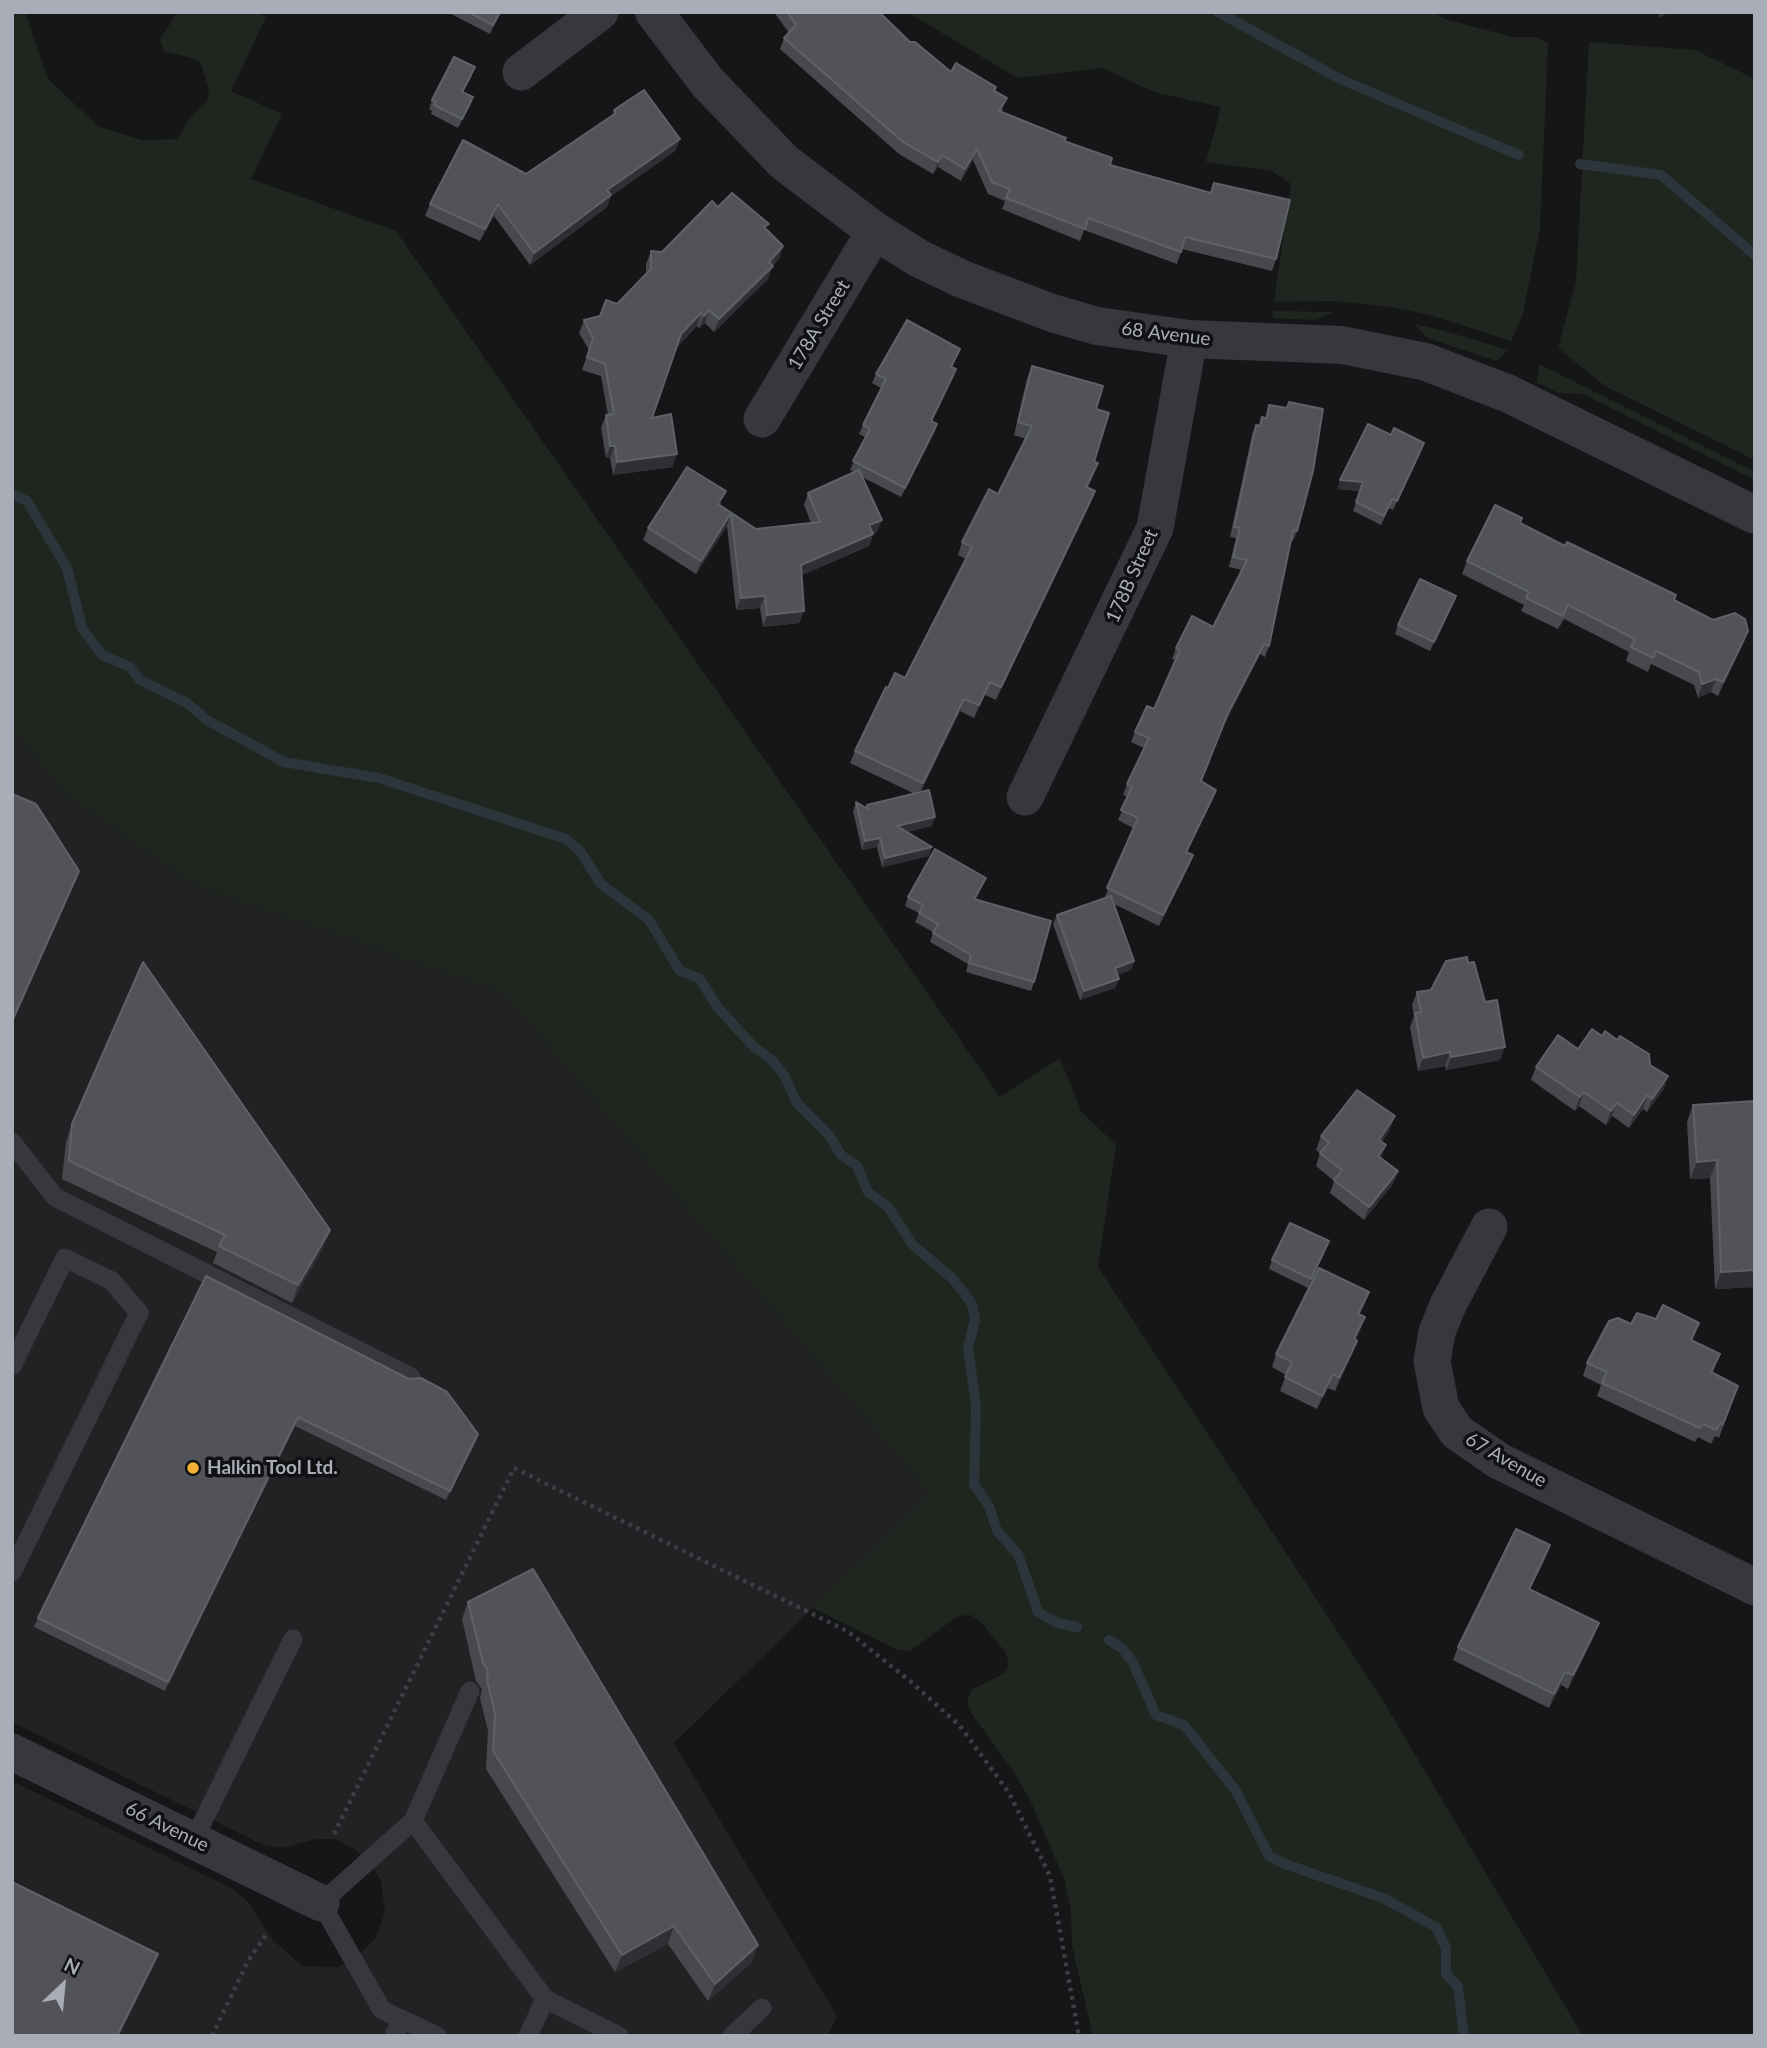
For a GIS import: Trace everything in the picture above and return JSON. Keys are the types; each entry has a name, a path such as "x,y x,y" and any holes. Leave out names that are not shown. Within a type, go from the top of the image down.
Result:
{"street":[{"path":"521,72 600,12"},
{"name":"68 Avenue","path":"654,12 708,83 784,162 875,231 920,259 962,279 1052,313 1097,326 1189,339 1342,345 1426,362 1508,394 1755,515"},
{"name":"178A Street","path":"762,419 875,231"},
{"name":"178B Street","path":"1025,797 1155,528 1189,339"},
{"name":"67 Avenue","path":"1489,1227 1448,1305 1437,1332 1432,1360 1441,1408 1457,1432 1499,1461 1755,1587"},
{"name":"66 Avenue","path":"12,1752 321,1903"}],"lane":[{"path":"12,1142 55,1197 411,1377"},
{"path":"12,1366 65,1258 112,1281 139,1312 12,1572"},
{"path":"193,1840 293,1639"},
{"path":"437,2036 398,2027 382,2010 321,1903 413,1821 470,1691"},
{"path":"413,1821 545,1999 619,2036"},
{"path":"528,2036 545,1999"},
{"path":"732,2036 762,2008"}],"path":[{"path":"334,1834 514,1468 847,1631 910,1681 960,1726 1009,1793 1050,1876 1079,2036"},
{"path":"212,2036 248,1961 268,1931"}],"shaded area":[{"path":"12,12 25,12 48,79 99,127 142,140 178,139 190,117 207,102 209,89 201,64 194,59 164,51 160,39 178,12 256,12 266,17 231,91 282,114 251,179 396,231 1000,1097 1060,1058 1081,1111 1116,1145 1098,1267 1382,1699 1583,2036 1093,2036 1072,1946 1071,1912 1065,1881 1031,1802 1012,1769 971,1713 967,1702 971,1690 1003,1674 1009,1665 1006,1653 982,1623 971,1615 958,1616 910,1651 898,1650 813,1608 929,1493 503,993 193,885 63,792 12,729"},
{"path":"907,12 1434,12 1444,19 1513,37 1535,37 1548,43 1540,228 1522,317 1511,341 1430,315 1391,307 1332,301 1274,302 1291,184 1272,171 1206,162 1221,107 1154,92 1103,68 1017,78"},
{"path":"1589,42 1695,50 1755,79 1755,460 1605,386 1558,348 1576,281"},
{"path":"1273,311 1333,312 1316,320 1272,318"},
{"path":"1414,324 1509,350 1496,361 1428,338"},
{"path":"1539,364 1755,472 1755,480 1583,394 1558,393 1537,382"},
{"path":"12,729 63,792 193,885 503,993 930,1494 674,1743 837,2016 828,2036 12,2036 12,1781 233,1889 248,1902 273,1940 302,1966 338,1967 354,1959 376,1938 385,1912 381,1880 356,1850 335,1839 316,1839 282,1848 264,1845 12,1722"}],"building":[{"path":"468,12 500,12 493,25"},
{"path":"787,12 879,12 910,42 915,42 951,72 956,63 996,87 994,91 1007,98 999,111 1066,138 1064,141 1112,158 1110,165 1211,193 1214,183 1290,200 1276,259 1185,237 1181,252 1088,218 1085,229 1006,198 1010,189 992,182 977,149 965,169 942,155 938,162 903,142 784,38 796,25"},
{"path":"454,57 475,67 462,92 473,97 462,119 434,105 436,102 432,100"},
{"path":"644,90 680,139 607,190 611,195 534,253 498,204 485,229 430,204 463,140 526,174 616,113 614,110"},
{"path":"732,193 769,224 764,227 783,246 769,262 773,266 719,319 709,310 704,316 701,313 681,334 652,418 671,414 677,454 617,462 615,446 610,446 606,415 614,414 605,364 587,357 593,338 584,320 600,316 606,300 617,304 651,269 651,251 662,252 712,201 718,207"},
{"path":"907,320 960,349 951,367 956,369 931,421 937,424 905,488 853,461 870,429 863,425 886,379 876,374"},
{"path":"1032,366 1103,386 1096,409 1109,413 1094,462 1098,463 1086,487 1095,491 1001,687 990,682 979,705 964,699 923,783 855,751 895,673 905,678 972,547 962,542 989,489 998,494 1032,426 1018,422"},
{"path":"1289,402 1323,409 1313,471 1297,531 1293,530 1269,646 1264,644 1228,713 1201,781 1216,790 1186,852 1193,855 1163,915 1107,888 1138,818 1121,810 1132,787 1127,784 1149,738 1135,732 1147,706 1154,709 1180,650 1176,648 1192,616 1213,627 1247,560 1233,557 1240,528 1234,527 1256,425 1260,426 1262,417 1267,419 1269,405 1287,408"},
{"path":"1368,424 1391,435 1394,428 1424,443 1397,501 1392,499 1384,516 1356,502 1363,482 1340,480"},
{"path":"687,467 726,491 718,504 756,529 820,522 808,493 859,470 882,520 869,525 873,534 801,565 804,611 767,615 765,596 741,598 731,513 701,561 648,528"},
{"path":"1495,505 1522,518 1520,523 1565,546 1567,542 1676,595 1674,600 1713,620 1735,613 1745,619 1748,631 1723,682 1716,679 1702,684 1699,672 1656,651 1653,658 1631,647 1635,639 1568,605 1563,616 1526,598 1529,592 1467,561"},
{"path":"1420,579 1456,596 1434,642 1398,625"},
{"path":"929,790 935,817 897,826 932,847 885,858 880,838 865,841 856,802 868,809 867,805"},
{"path":"12,794 36,804 79,871 12,1021"},
{"path":"935,849 986,878 974,899 1051,921 1034,982 969,963 971,955 933,933 938,924 919,913 923,905 908,897"},
{"path":"1111,896 1134,961 1115,968 1119,979 1084,991 1057,915"},
{"path":"1467,957 1468,963 1474,962 1485,1002 1497,1000 1505,1047 1451,1057 1450,1052 1423,1058 1415,1013 1421,1012 1417,992 1431,990 1446,961"},
{"path":"143,962 330,1230 298,1285 219,1246 225,1235 69,1161 72,1124"},
{"path":"1592,1029 1602,1036 1605,1031 1617,1040 1620,1036 1649,1054 1650,1065 1668,1076 1652,1099 1647,1095 1634,1115 1617,1103 1611,1111 1584,1092 1580,1097 1536,1067 1558,1035 1578,1049"},
{"path":"1357,1090 1395,1116 1379,1140 1386,1145 1378,1156 1398,1171 1369,1207 1334,1180 1342,1170 1320,1153 1329,1143 1321,1136"},
{"path":"1755,1101 1755,1270 1721,1272 1717,1160 1697,1162 1693,1105"},
{"path":"1290,1223 1329,1241 1311,1279 1272,1260"},
{"path":"1319,1268 1369,1292 1358,1314 1365,1317 1354,1338 1357,1341 1339,1378 1333,1374 1322,1396 1285,1377 1292,1362 1276,1354"},
{"name":"Halkin Tool Ltd.","path":"206,1276 409,1379 421,1378 447,1392 478,1434 450,1491 298,1417 168,1682 38,1618"},
{"path":"1663,1305 1699,1323 1691,1340 1720,1354 1711,1372 1738,1386 1723,1424 1720,1423 1716,1430 1703,1424 1700,1428 1602,1383 1607,1372 1587,1363 1609,1321 1618,1318 1631,1324 1637,1313 1656,1319"},
{"path":"1516,1529 1550,1545 1529,1589 1599,1623 1573,1675 1565,1672 1554,1694 1458,1647"},
{"path":"533,1569 758,1945 715,1984 674,1926 622,1955 493,1751 495,1714 487,1680 488,1671 483,1663 468,1602"},
{"path":"12,1882 158,1954 117,2036 12,2036"}],"waterway":[{"path":"1218,12 1342,80 1519,155"},
{"path":"1580,164 1661,175 1755,255"},
{"path":"12,494 27,501 67,568 82,628 102,655 130,667 140,680 187,703 207,720 284,762 379,778 566,839 580,851 601,884 649,920 680,971 699,978 719,1009 755,1048 772,1060 784,1075 797,1103 829,1135 841,1155 857,1166 868,1192 888,1207 912,1244 954,1280 972,1304 975,1320 968,1348 976,1406 974,1485 989,1506 997,1531 1018,1554 1038,1612 1057,1623 1077,1627"},
{"path":"1109,1640 1123,1649 1133,1663 1156,1715 1184,1725 1236,1791 1269,1856 1383,1898 1436,1927 1446,1948 1446,1974 1458,1987 1464,2036"}],"place":[{"name":"Halkin Tool Ltd.","path":"193,1468"}]}
